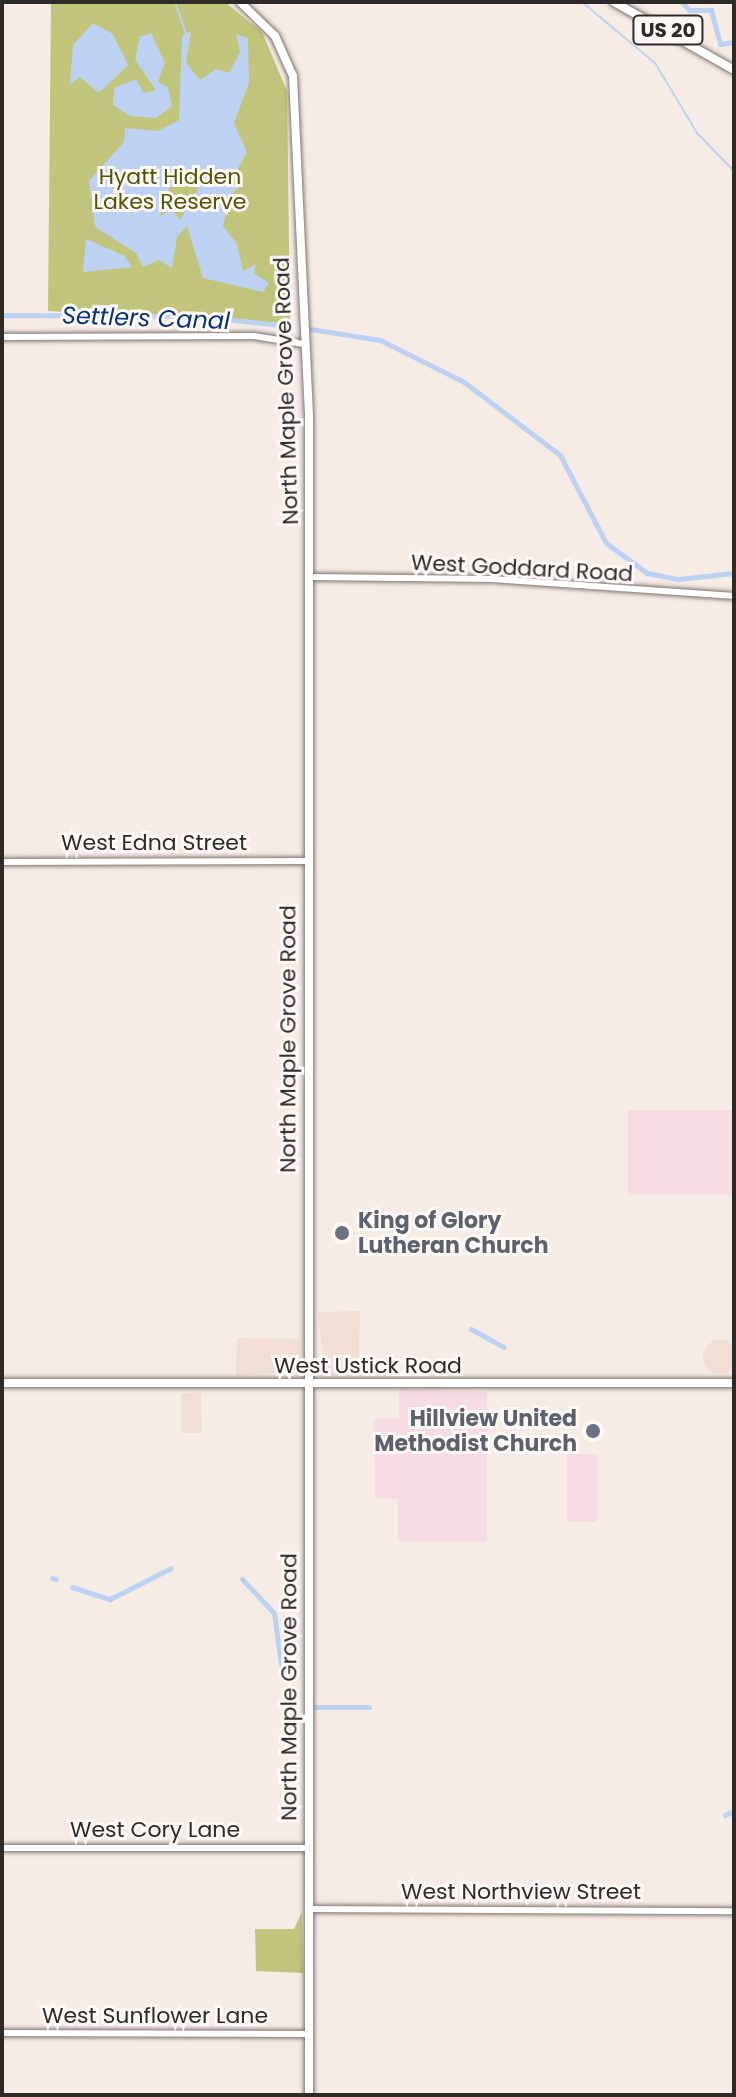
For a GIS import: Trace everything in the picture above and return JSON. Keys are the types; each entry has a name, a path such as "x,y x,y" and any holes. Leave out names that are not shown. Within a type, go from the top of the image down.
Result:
{"main road":[{"name":"North Maple Grove Road","path":"240,2 275,36 293,76 303,344 308,577 309,2095"},
{"name":"US 20","path":"614,2 734,70"},
{"name":"West Ustick Road","path":"2,1383 734,1383"}],"street":[{"path":"2,337 254,336 303,344"},
{"name":"West Goddard Road","path":"308,577 492,579 734,596"},
{"name":"West Edna Street","path":"2,862 306,861"},
{"name":"West Cory Lane","path":"2,1848 307,1848"},
{"name":"West Northview Street","path":"308,1909 734,1911"},
{"name":"West Sunflower Lane","path":"2,2033 309,2034"}],"shaded area":[{"path":"628,1110 734,1110 734,1195 628,1195"},
{"path":"360,1311 358,1374 325,1374 318,1312"},
{"path":"237,1338 300,1339 300,1371 236,1376"},
{"path":"720,1340 732,1345 737,1357 732,1369 720,1374 708,1369 703,1357 708,1345"},
{"path":"399,1389 487,1392 487,1542 398,1541 398,1499 375,1499 374,1419 399,1419"},
{"path":"201,1392 202,1433 181,1433 181,1394"},
{"path":"567,1454 598,1454 597,1522 567,1522"}],"green space":[{"name":"Hyatt Hidden Lakes Reserve","path":"51,2 225,2 262,32 287,91 290,323 48,311"},
{"path":"302,1912 303,1973 256,1971 255,1929 294,1929"}],"water":[{"path":"93,23 113,34 128,65 99,93 80,77 70,84 73,45"},
{"path":"191,31 186,63 200,80 216,69 229,73 240,52 236,34 248,38 249,83 234,123 247,152 228,187 245,183 230,195 223,226 237,244 243,271 256,264 254,273 269,283 263,292 203,278 187,226 177,237 172,268 159,260 143,267 136,253 95,227 89,181 124,142 125,128 158,131 179,120 182,36","holes":["189,171 199,187 180,220 172,210 160,216 169,188"]},
{"path":"151,33 165,63 158,82 168,87 172,106 156,118 130,116 113,105 114,88 136,79 144,93 156,90 135,60 140,37"},
{"path":"86,239 125,256 132,267 83,272"}],"waterway":[{"path":"175,2 186,34"},
{"path":"582,2 655,63 697,133 734,171"},
{"path":"682,2 689,10 711,10 720,44 734,42"},
{"name":"Settlers Canal","path":"2,315 195,316 290,326"},
{"name":"Settlers Canal","path":"310,329 380,340 464,382 560,455 606,543 647,573 678,579 734,573"},
{"path":"471,1329 503,1347"},
{"path":"72,1587 110,1599 171,1568"},
{"path":"52,1578 56,1579"},
{"path":"242,1579 274,1613 281,1665"},
{"path":"314,1707 369,1707"},
{"path":"725,1815 734,1811"}],"place":[{"name":"King of Glory Lutheran Church","path":"342,1233"},
{"name":"Hillview United Methodist Church","path":"593,1431"}]}
